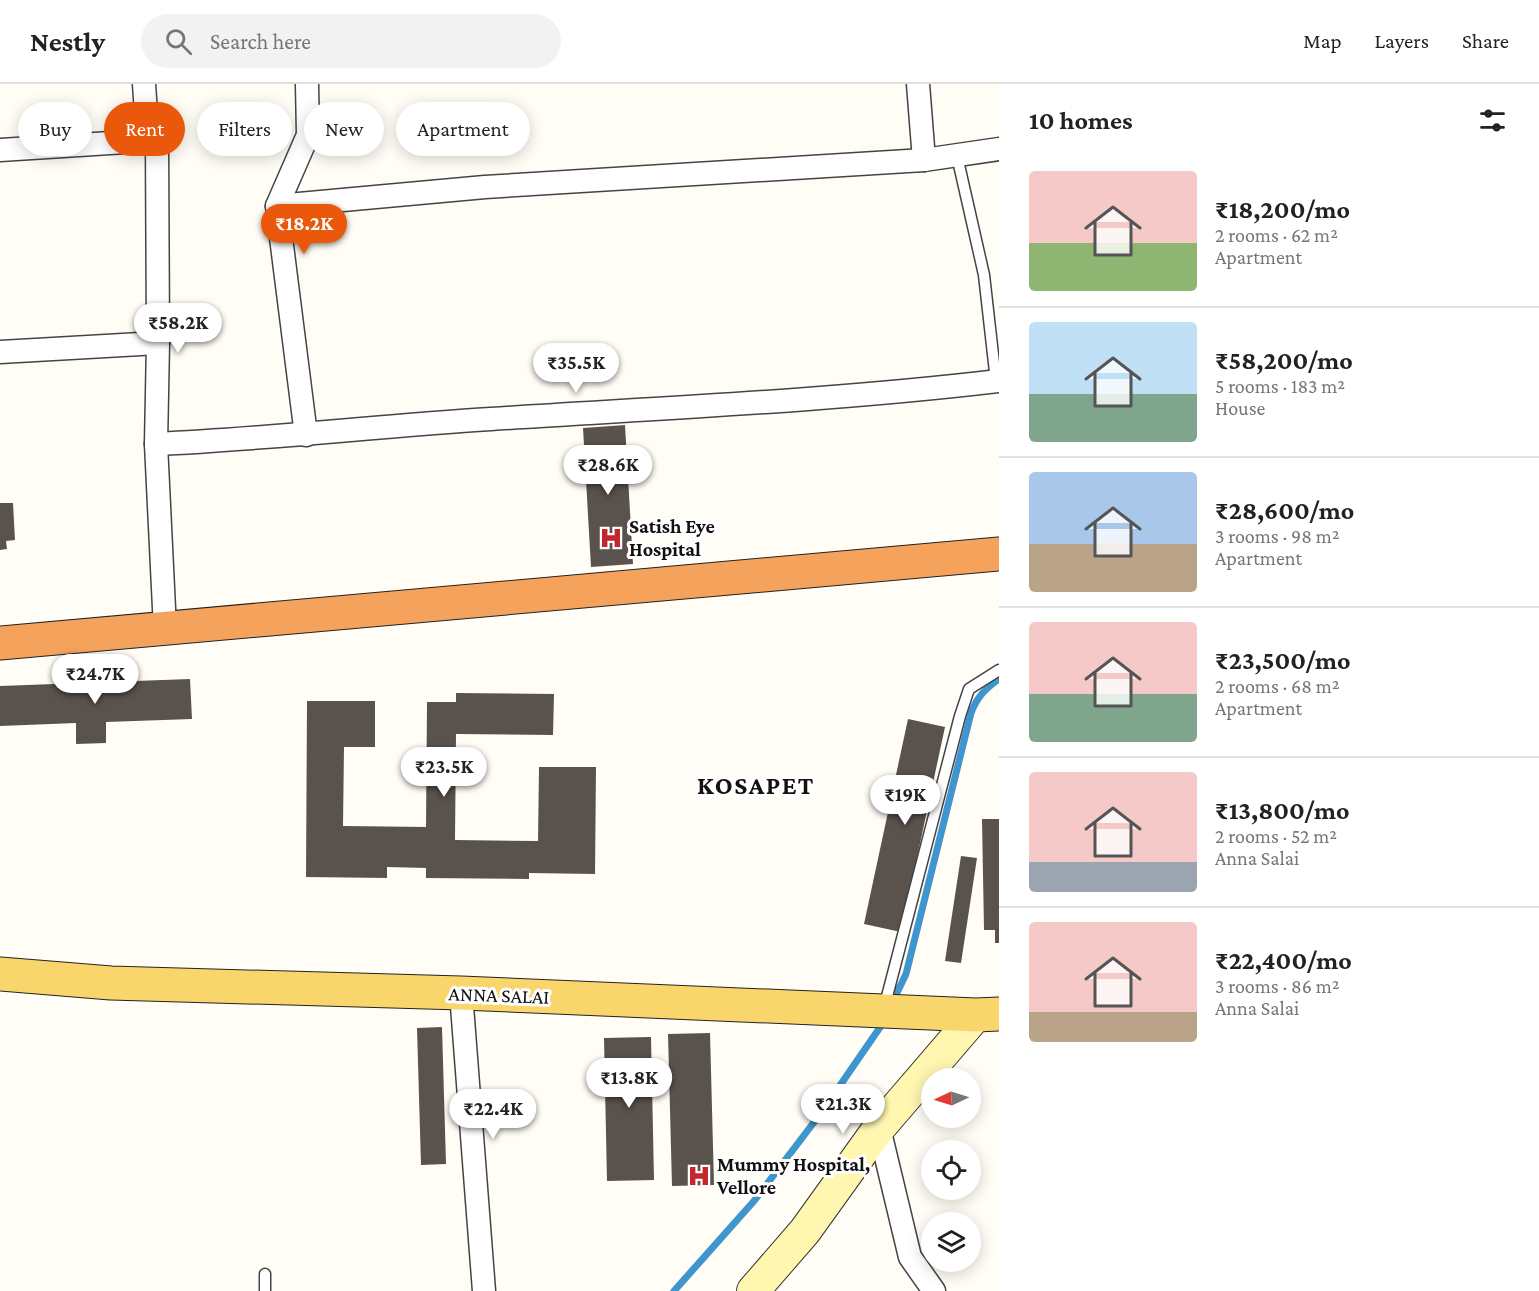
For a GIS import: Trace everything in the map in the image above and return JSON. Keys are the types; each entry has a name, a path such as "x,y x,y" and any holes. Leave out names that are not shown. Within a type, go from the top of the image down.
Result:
{"highway":[{"path":"0,643 999,554"}],"main road":[{"name":"ANNA SALAI","path":"0,974 111,983 461,993 988,1014"}],"street":[{"path":"144,84 145,102"},
{"path":"306,435 277,207 308,135 307,84"},
{"path":"918,84 924,160"},
{"path":"0,150 104,143"},
{"path":"277,207 484,188 924,160 999,149"},
{"path":"157,156 156,444 165,629"},
{"path":"0,352 158,342"},
{"path":"156,444 306,435 488,419 915,391 998,381"},
{"path":"461,993 484,1291"},
{"path":"753,1291 805,1231 879,1128 988,1014"},
{"path":"879,1128 910,1257 934,1291"}],"lane":[{"path":"957,156 984,275 998,381"},
{"path":"884,1011 960,716 969,689 999,670"},
{"path":"265,1274 265,1291"}],"building":[{"path":"625,425 633,564 591,567 583,428"},
{"path":"0,503 13,503 15,540 6,541 7,549 0,550"},
{"path":"190,679 192,719 106,722 106,743 76,744 76,723 0,726 0,686"},
{"path":"456,693 554,694 553,735 456,734 455,840 538,841 539,767 596,767 595,874 529,873 529,879 426,878 426,868 387,867 387,878 306,877 307,701 375,701 375,747 344,747 343,826 426,827 427,702 456,702"},
{"path":"908,719 945,727 901,932 864,924"},
{"path":"982,819 999,819 999,943 995,943 995,930 984,930"},
{"path":"961,856 977,858 961,963 945,961"},
{"path":"442,1027 446,1164 421,1165 417,1028"},
{"path":"710,1033 714,1185 672,1186 668,1034"},
{"path":"651,1037 654,1180 607,1181 604,1038"}],"waterway":[{"path":"894,999 906,974 971,713 982,694 999,679"},
{"path":"674,1291 754,1201 821,1113 883,1023"}],"place":[{"name":"Satish Eye Hospital","path":"611,538"},
{"name":"Mummy Hospital, Vellore","path":"699,1176"}],"district":[{"name":"KOSAPET","path":"756,785"}]}
